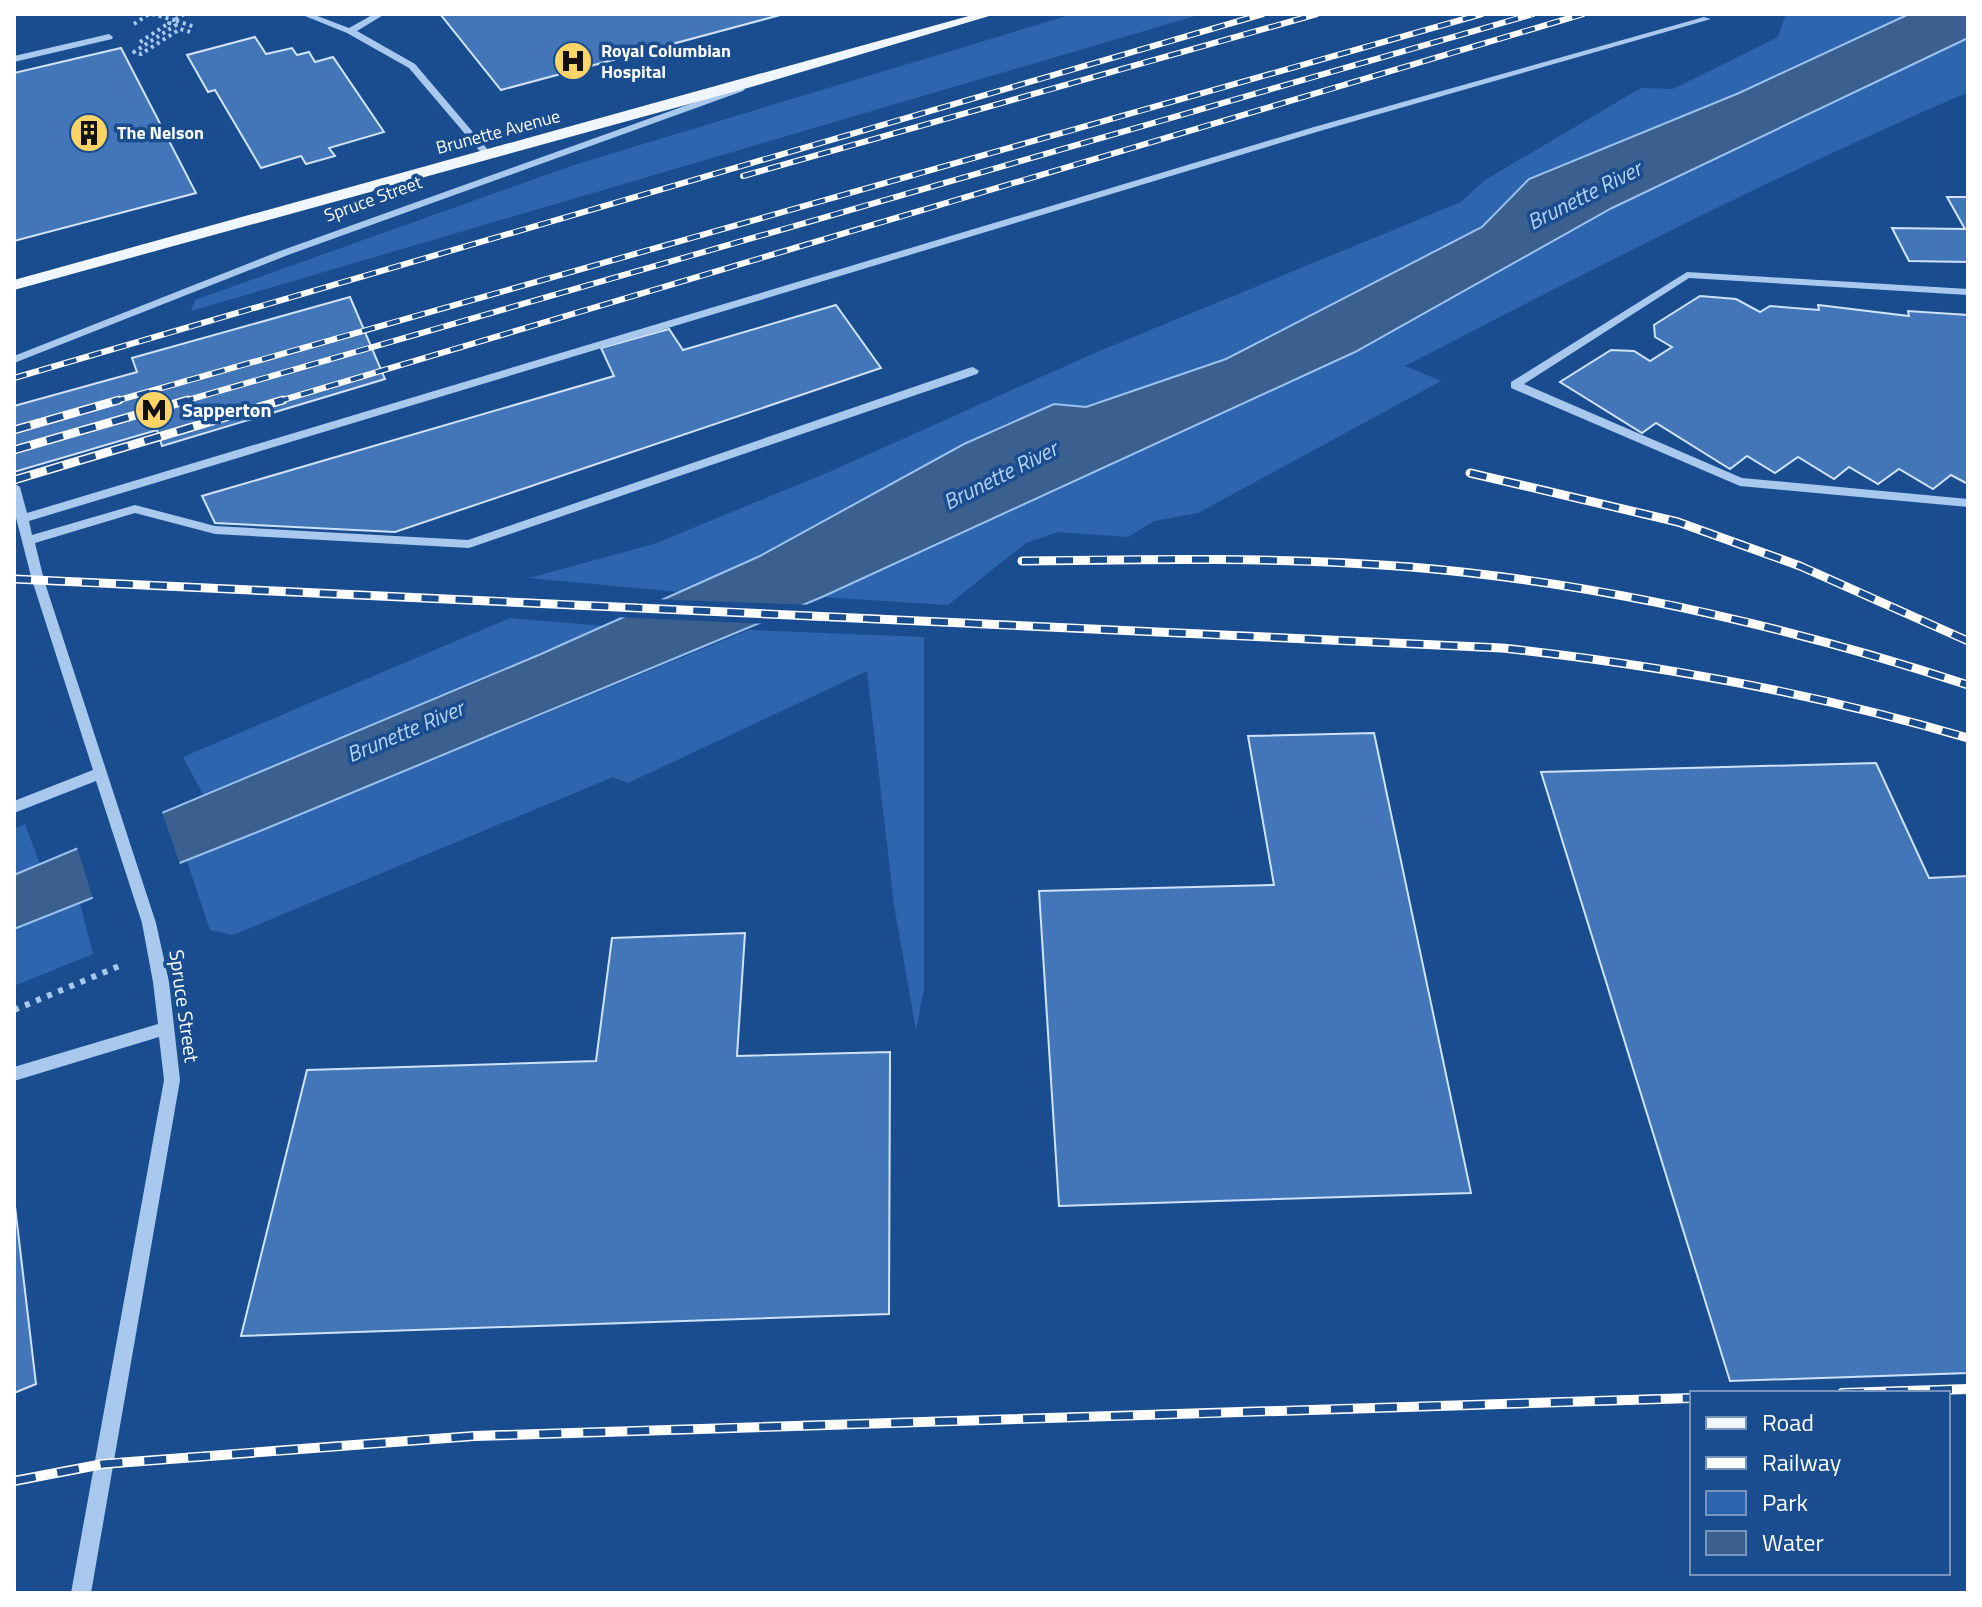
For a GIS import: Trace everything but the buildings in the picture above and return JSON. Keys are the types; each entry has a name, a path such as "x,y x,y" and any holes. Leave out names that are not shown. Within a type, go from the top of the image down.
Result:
{"main road":[{"name":"Brunette Avenue","path":"14,285 486,153 749,86 990,14"}],"street":[{"path":"304,14 350,31 412,66 486,153"},
{"path":"350,31 381,14"},
{"path":"23,518 1317,129 1707,19"},
{"path":"14,59 109,37"},
{"name":"Spruce Street","path":"14,360 284,253 749,86"},
{"path":"1968,292 1687,275 1515,385 1740,482 1968,503"},
{"path":"30,540 135,509 215,530 469,544 973,371"},
{"name":"Spruce Street","path":"14,487 38,580 149,923 172,1080 81,1593"},
{"path":"14,807 101,773"},
{"path":"14,1074 166,1028"}],"path":[{"path":"131,26 150,14 195,27"},
{"path":"184,14 169,23 176,25 134,52 141,54 180,29 194,33"},
{"path":"14,1010 122,964"}],"green space":[{"path":"1073,14 1202,14 191,311 195,300 577,164"},
{"path":"1786,14 1909,14 1739,92 1529,179 1482,227 1226,359 1086,407 1054,404 964,444 760,556 679,592 529,578 654,544 829,472 1097,352 1461,202 1485,180 1641,88 1673,89 1778,37"},
{"path":"1968,38 1968,92 1754,190 1405,366 1441,381 1198,513 1154,521 1128,537 1058,532 1026,543 948,605 822,597 1355,352 1612,208"},
{"path":"510,618 604,626 204,796 183,757"},
{"path":"749,630 924,637 924,989 916,1030 894,905 867,671 628,783 613,777 233,935 210,930 187,861"},
{"path":"25,824 40,864 14,875 14,829"},
{"path":"80,903 93,954 14,986 14,929"}],"water":[{"name":"Brunette River","path":"1909,14 1968,14 1968,38 1612,208 1355,352 822,597 265,829 14,929 14,875 541,654 760,556 964,444 1054,404 1086,407 1226,359 1482,227 1529,179 1739,93"}],"pier":[{"path":"655,599 813,605 771,624 613,617"},
{"path":"161,809 181,867 94,902 76,844"}],"railway":[{"path":"14,378 1263,14"},
{"path":"743,176 1317,14"},
{"path":"112,402 1482,14"},
{"path":"181,402 1533,14"},
{"path":"276,402 1583,14"},
{"path":"112,402 119,400"},
{"path":"14,450 188,400"},
{"path":"14,480 283,400"},
{"path":"14,430 112,402"},
{"path":"1470,473 1678,522 1800,566 1968,641"},
{"path":"1022,561 1265,560 1411,567 1482,574 1693,610 1831,644 1968,685"},
{"path":"14,579 1502,648 1737,682 1853,707 1968,738"},
{"path":"1905,1391 1968,1389"},
{"path":"14,1481 103,1464 474,1436 1690,1398"}],"place":[{"name":"Royal Columbian Hospital","path":"573,61"},
{"name":"The Nelson","path":"89,133"},
{"name":"Sapperton","path":"154,410"}]}
